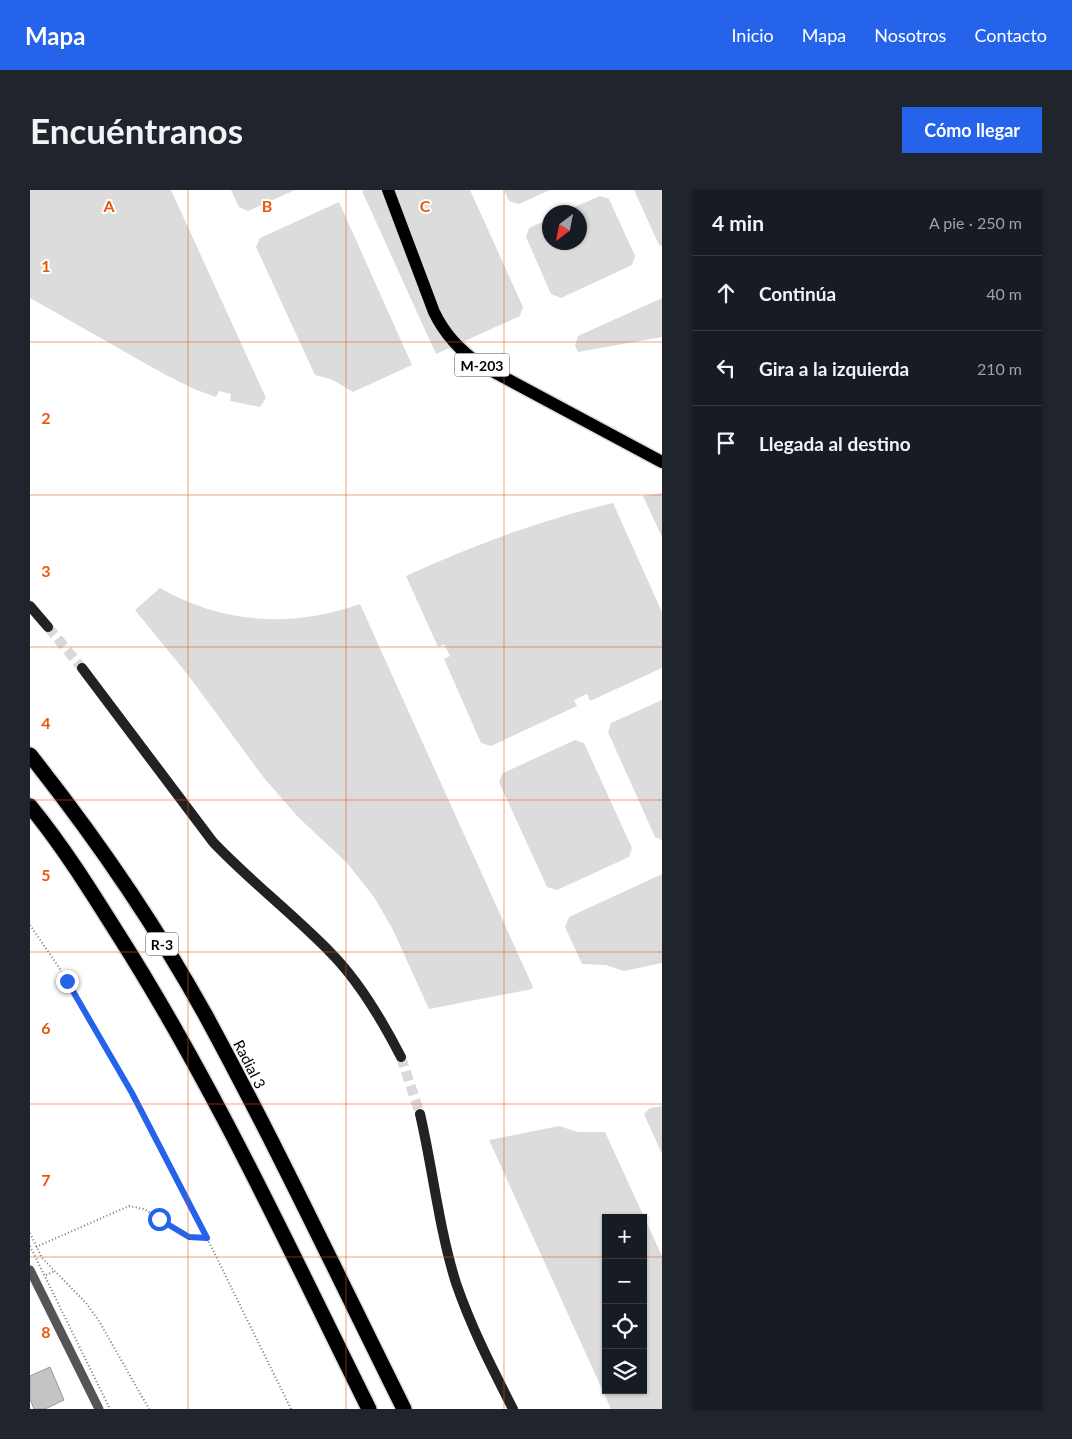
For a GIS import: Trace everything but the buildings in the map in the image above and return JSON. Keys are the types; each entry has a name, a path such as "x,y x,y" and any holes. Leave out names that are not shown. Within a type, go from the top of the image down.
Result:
{"highway":[{"name":"Radial 3","path":"30,755 66,800 114,868 205,1015 404,1409"},
{"name":"R-3","path":"30,806 88,887 148,981 196,1066 254,1177 369,1409"}],"main road":[{"name":"M-203","path":"388,190 434,312 442,328 459,348 482,365 662,462"}],"street":[{"path":"30,606 48,627"},
{"path":"82,668 213,842 234,864 332,954 383,1023 401,1057"},
{"path":"420,1114 447,1249 456,1282 474,1332 513,1409"},
{"path":"31,1272 98,1409"}],"path":[{"path":"30,925 77,994 132,1093 207,1238 291,1409"},
{"path":"36,1248 129,1206 144,1210 189,1237 207,1238"},
{"path":"30,1233 42,1258 86,1303 99,1321 149,1409"},
{"path":"30,1246 110,1409"},
{"path":"41,1278 56,1271"}],"shaded area":[{"path":"30,190 171,190 266,398 260,407 230,401 231,394 219,391 216,397 194,389 30,298"},
{"path":"231,190 295,190 248,211 239,207"},
{"path":"470,190 523,307 520,316 436,354 362,191"},
{"path":"504,190 550,190 519,204 509,201"},
{"path":"634,190 662,190 662,246 659,245"},
{"path":"600,196 609,199 635,256 632,265 561,298 551,294 526,237 529,228 542,222 542,250 587,250 587,205 579,205"},
{"path":"339,202 412,365 353,392 333,380 315,375 256,247 260,238"},
{"path":"662,298 662,337 578,352 575,345 578,336"},
{"path":"662,493 662,537 643,496"},
{"path":"613,503 662,612 662,668 590,701 587,694 574,700 577,706 491,746 481,743 444,659 450,656 444,644 438,647 406,576 508,534 560,517"},
{"path":"160,588 208,609 258,618 284,619 309,617 335,612 360,604 533,987 532,989 429,1009 393,930 374,897 347,863 298,817 264,778 188,675 135,610"},
{"path":"662,700 662,840 655,837 608,732 611,723"},
{"path":"575,740 584,743 632,848 629,857 557,890 547,887 499,782 503,773"},
{"path":"662,874 662,963 624,971 606,965 582,964 565,927 569,917"},
{"path":"662,1106 662,1154 644,1114 650,1108"},
{"path":"559,1126 578,1132 605,1132 643,1214 602,1214 602,1389 489,1140"},
{"path":"647,1223 662,1256 662,1409 611,1409 604,1394 647,1394"}],"tunnel":[{"path":"48,627 82,668"},
{"path":"401,1057 420,1114"}],"route":[{"path":"67,981 77,994 132,1093 207,1238 189,1237 159,1219"}]}
